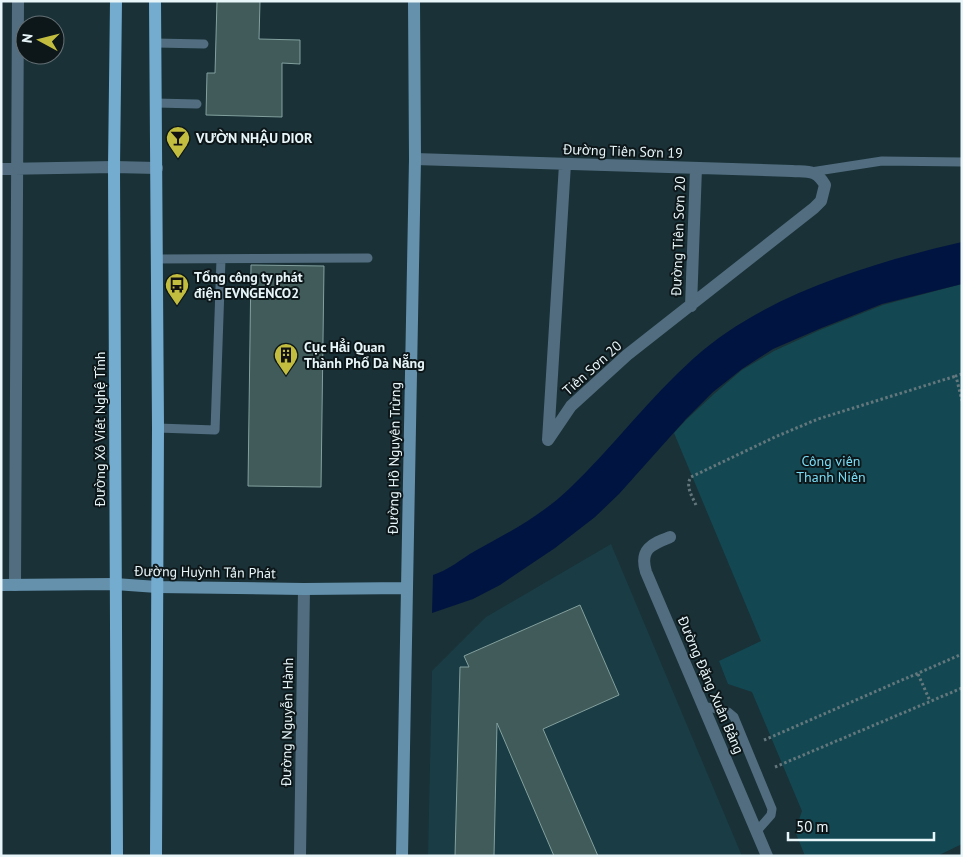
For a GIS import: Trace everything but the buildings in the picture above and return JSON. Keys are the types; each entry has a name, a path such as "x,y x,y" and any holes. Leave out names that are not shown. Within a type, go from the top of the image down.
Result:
{"main road":[{"name":"Đường Xô Viết Nghệ Tĩnh","path":"116,1 114,166 117,856"},
{"path":"155,1 158,428 156,856"}],"street":[{"path":"15,585 18,1"},
{"name":"Đường Hồ Nguyên Trừng","path":"402,856 414,159 414,1"},
{"name":"Đường Tiên Sơn 19","path":"414,159 811,172"},
{"name":"Tiên Sơn 20","path":"565,164 548,440 571,406 627,355 821,201 825,185 820,176 811,172"},
{"path":"1,169 114,166 157,168"},
{"name":"Đường Tiên Sơn 20","path":"691,306 696,168"},
{"name":"Đường Đặng Xuân Bảng","path":"670,537 651,546 645,555 644,566 767,856"},
{"name":"Đường Huỳnh Tấn Phát","path":"1,585 115,584 157,588 407,588"},
{"name":"Đường Nguyễn Hành","path":"300,856 304,589"}],"lane":[{"path":"156,43 204,44"},
{"path":"156,102 197,104"},
{"path":"811,172 882,161 962,162"},
{"path":"157,259 368,258"},
{"path":"158,428 215,430 221,259"},
{"path":"704,706 728,712 734,717 772,807 771,815 757,831"}],"path":[{"path":"696,505 688,485 691,477 775,436 818,420 962,374"},
{"path":"956,376 962,401"},
{"path":"764,740 962,654"},
{"path":"918,674 930,702"},
{"path":"775,768 962,688"}],"shaded area":[{"path":"611,544 742,856 428,856 432,671 486,617"}],"green space":[{"name":"Công viên Thanh Niên","path":"962,284 962,844 937,856 805,856 795,831 802,811 752,692 728,684 719,661 761,641 674,433 742,370 774,351 883,305"}],"water":[{"path":"962,242 962,284 882,304 773,349 742,369 713,392 686,419 619,494 595,517 555,548 500,585 473,599 432,613 433,575 524,523 559,498 585,473 678,373 722,336 753,316 820,284 892,260"}],"place":[{"name":"VƯỜN NHẬU DIOR","path":"178,159"},
{"name":"Tổng công ty phát điện EVNGENCO2","path":"177,306"},
{"name":"Cục Hẳi Quan Thành Phổ Dà Nẵng","path":"286,376"}]}
